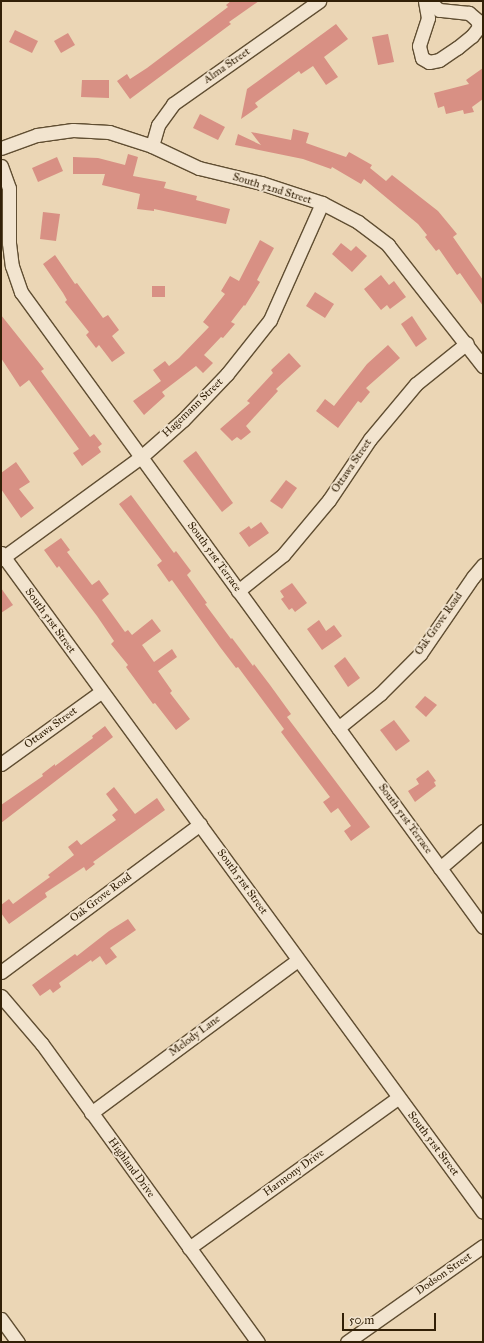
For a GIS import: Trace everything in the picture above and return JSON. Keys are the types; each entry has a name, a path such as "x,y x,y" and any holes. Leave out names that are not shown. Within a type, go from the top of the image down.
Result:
{"street":[{"name":"Alma Street","path":"152,146 158,126 173,104 319,1"},
{"path":"425,1 428,18 419,46 422,58 429,62 439,60 458,48 472,36 478,27 477,20 469,13 439,10 429,1"},
{"name":"South 52nd Street","path":"1,148 37,135 72,130 110,132 152,146 199,168 261,183 322,203 358,222 388,245 467,343 483,366"},
{"name":"South 51st Terrace","path":"1,166 9,188 9,243 11,258 21,292 483,927"},
{"name":"Hagemann Street","path":"2,556 141,457 183,420 227,374 270,320 322,203"},
{"name":"Ottawa Street","path":"238,591 283,554 329,500 370,439 416,384 467,343"},
{"name":"South 51st Street","path":"2,556 200,824 398,1098 483,1212"},
{"name":"Oak Grove Road","path":"338,728 380,694 420,654 473,577 483,565"},
{"name":"Ottawa Street","path":"1,764 101,692"},
{"name":"Oak Grove Road","path":"1,972 200,824"},
{"path":"440,868 483,831"},
{"name":"Melody Lane","path":"92,1113 298,960"},
{"name":"Highland Drive","path":"1,996 42,1044 258,1342"},
{"name":"Harmony Drive","path":"189,1248 398,1098"},
{"name":"Dodson Street","path":"347,1342 483,1246"},
{"path":"1,1319 18,1342"}],"building":[{"path":"231,1 259,1 229,22 231,24 130,99 117,81 127,74 130,79 147,68 228,7 226,5"},
{"path":"336,24 348,39 324,57 338,77 326,85 313,66 301,74 299,71 255,103 258,107 241,119 247,89"},
{"path":"15,30 38,41 32,53 9,42"},
{"path":"68,33 75,45 61,53 54,41"},
{"path":"388,34 394,62 378,65 372,37"},
{"path":"483,68 483,99 472,107 474,112 464,114 463,110 446,114 444,106 438,108 434,93 469,84 466,80"},
{"path":"82,80 109,80 109,98 81,97"},
{"path":"200,114 225,127 218,140 193,128"},
{"path":"293,129 309,133 306,143 346,157 349,152 372,165 370,168 386,181 392,175 438,211 457,234 453,237 483,280 483,306 460,273 457,275 439,249 436,251 425,237 427,235 418,224 364,179 361,184 332,167 331,169 303,159 235,145 238,134 261,145 251,132 291,140"},
{"path":"128,154 138,157 133,176 166,182 164,188 197,196 196,200 230,209 226,224 154,209 154,211 137,209 140,194 102,185 105,174 73,174 73,157 98,158 125,165"},
{"path":"57,157 63,171 38,182 32,168"},
{"path":"43,212 60,214 56,241 40,239"},
{"path":"260,240 274,248 257,280 260,282 245,306 244,305 231,322 235,324 223,338 221,337 204,355 213,363 203,373 196,366 162,392 165,396 144,415 133,401 161,381 153,370 165,361 169,366 179,358 209,327 203,322 225,294 221,291 230,276 239,281"},
{"path":"341,243 351,251 356,246 367,256 352,272 332,254"},
{"path":"55,255 75,284 77,283 103,318 108,315 119,330 112,336 125,353 112,362 99,345 96,348 86,335 89,332 65,302 67,300 63,293 43,264"},
{"path":"381,275 389,285 394,281 406,297 390,309 387,305 381,310 364,289"},
{"path":"152,286 165,286 165,297 152,297"},
{"path":"315,292 334,304 325,318 306,306"},
{"path":"1,315 44,369 41,371 90,437 94,434 102,444 98,447 101,452 82,466 73,453 79,449 29,380 20,387 1,358"},
{"path":"412,316 427,339 416,347 401,324"},
{"path":"388,345 400,358 366,388 370,392 361,403 358,401 338,428 316,411 325,399 334,406 367,364"},
{"path":"289,353 301,366 276,389 278,391 246,426 251,432 241,440 237,437 232,441 220,429 250,403 247,401 273,373 271,370"},
{"path":"196,451 233,503 222,512 183,461"},
{"path":"16,462 30,482 19,489 34,508 21,518 1,489 1,473"},
{"path":"286,480 297,488 282,509 270,501"},
{"path":"131,495 174,553 176,551 191,571 187,575 207,603 205,604 231,639 232,638 253,666 254,664 270,685 291,714 287,717 370,827 351,841 344,831 351,826 338,808 331,813 323,802 330,797 281,732 284,729 238,667 236,668 220,647 172,580 169,582 157,565 162,561 119,504"},
{"path":"261,522 269,533 249,547 239,533 249,526 251,529"},
{"path":"61,538 70,550 67,552 92,585 99,580 109,594 102,600 125,632 128,630 132,635 152,619 161,631 142,645 154,662 172,649 177,657 158,671 172,691 170,693 190,719 176,730 155,703 153,704 126,667 128,665 111,644 114,641 97,616 59,566 57,568 44,550"},
{"path":"292,583 307,603 295,612 292,608 289,610 281,599 284,597 280,591"},
{"path":"1,588 13,605 1,613"},
{"path":"319,620 326,631 334,625 342,636 322,650 307,629"},
{"path":"345,657 360,678 348,687 334,666"},
{"path":"425,696 437,705 426,717 415,707"},
{"path":"394,720 410,741 396,751 380,730"},
{"path":"105,726 113,737 1,823 1,805 43,776 42,774 93,738 92,736"},
{"path":"428,770 436,781 434,782 436,786 415,802 408,791 419,784 416,779"},
{"path":"114,787 135,814 157,798 165,810 93,862 95,864 86,871 84,867 45,893 47,897 9,924 1,913 1,905 9,899 13,904 50,877 48,875 74,855 68,847 77,840 81,845 116,820 112,815 118,810 106,794"},
{"path":"128,919 136,930 110,948 117,957 106,965 100,956 92,962 91,960 59,983 61,987 53,993 50,989 40,996 32,985 75,954 77,956 109,931"}]}
